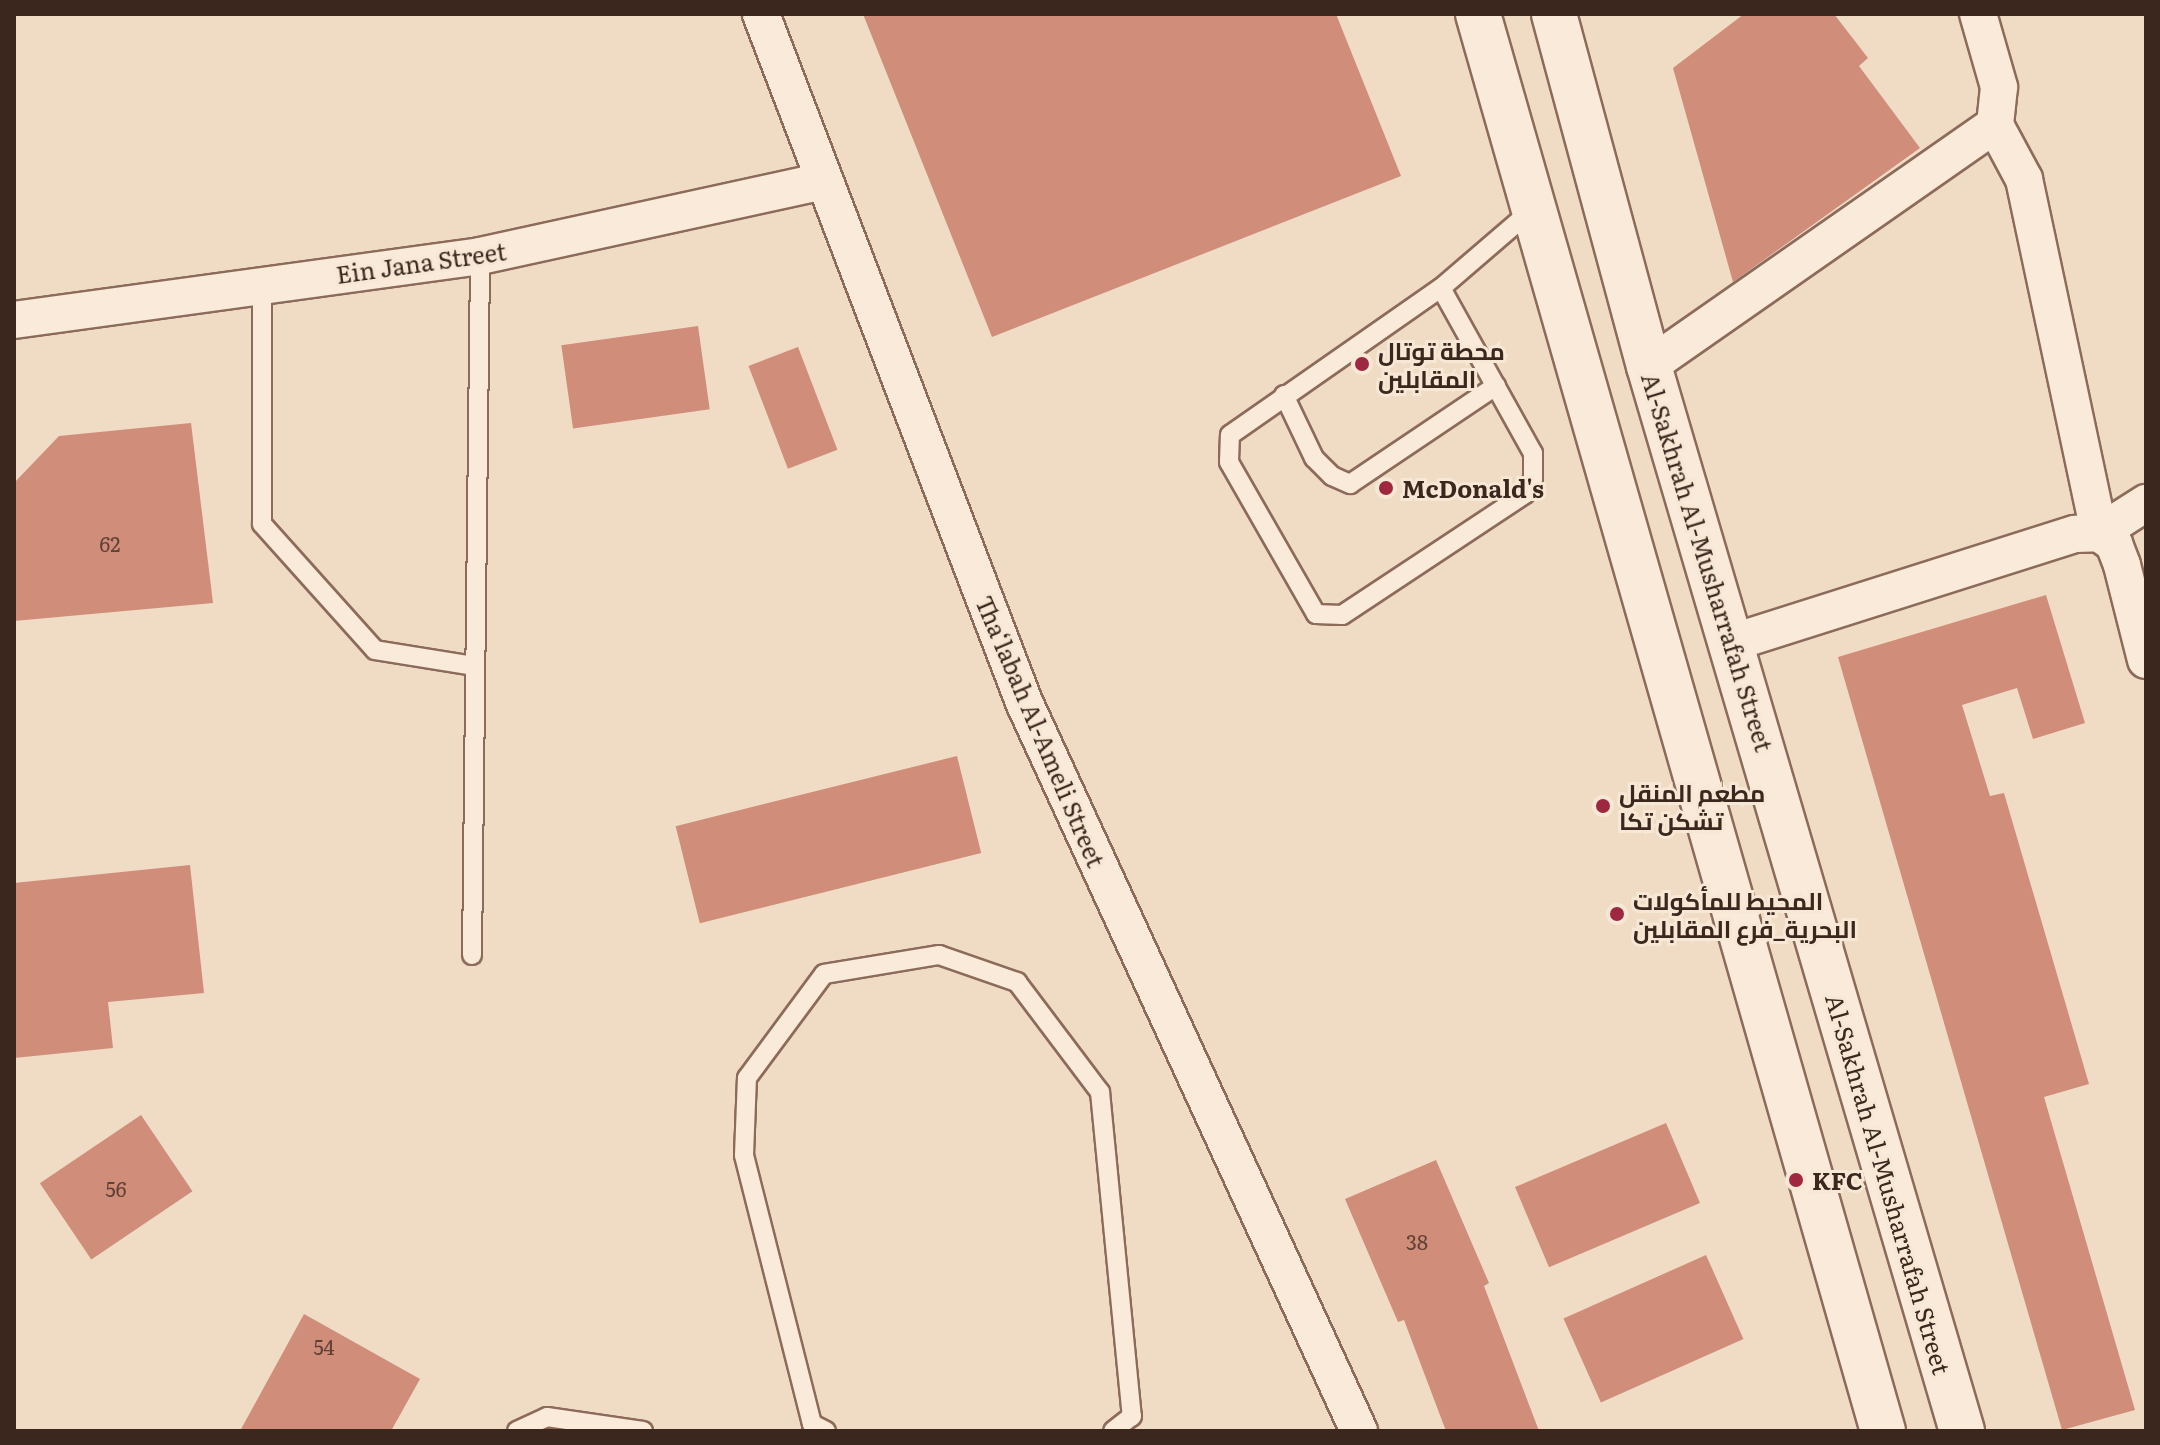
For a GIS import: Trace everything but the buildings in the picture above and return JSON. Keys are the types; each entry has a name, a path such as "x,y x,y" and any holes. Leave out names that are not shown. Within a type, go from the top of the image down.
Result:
{"main road":[{"path":"1478,14 1883,1431"},
{"name":"Al-Sakhrah Al-Musharrafah Street","path":"1554,14 1649,366 1734,642 1962,1431"}],"street":[{"name":"Tha‘labah Al-Ameli Street","path":"761,14 1024,702 1359,1431"},
{"path":"1978,14 1999,87 1995,125 2024,179 2099,533 2114,544 2122,565 2146,660"},
{"path":"1649,366 1995,125"},
{"name":"Ein Jana Street","path":"14,320 480,256 824,181"},
{"path":"1734,642 2075,534 2099,533 2146,503"}],"lane":[{"path":"1441,288 1533,453 1533,479 1525,494 1342,615 1316,614 1225,446 1230,435 1441,288 1533,209"},
{"path":"472,955 480,256"},
{"path":"262,284 262,524 375,650 474,666"},
{"path":"1284,395 1314,458 1332,476 1350,484 1496,386"},
{"path":"826,1431 812,1424 744,1155 747,1078 824,974 939,955 1017,982 1100,1092 1132,1416 1113,1431"},
{"path":"517,1431 547,1417 643,1431"}],"place":[{"name":"محطة توتال المقابلين","path":"1362,364"},
{"name":"McDonald's","path":"1386,488"},
{"name":"مطعم المنقل تشكن تكا","path":"1603,806"},
{"name":"المحيط للمأكولات البحرية_فرع المقابلين","path":"1617,914"},
{"name":"KFC","path":"1796,1180"}]}
